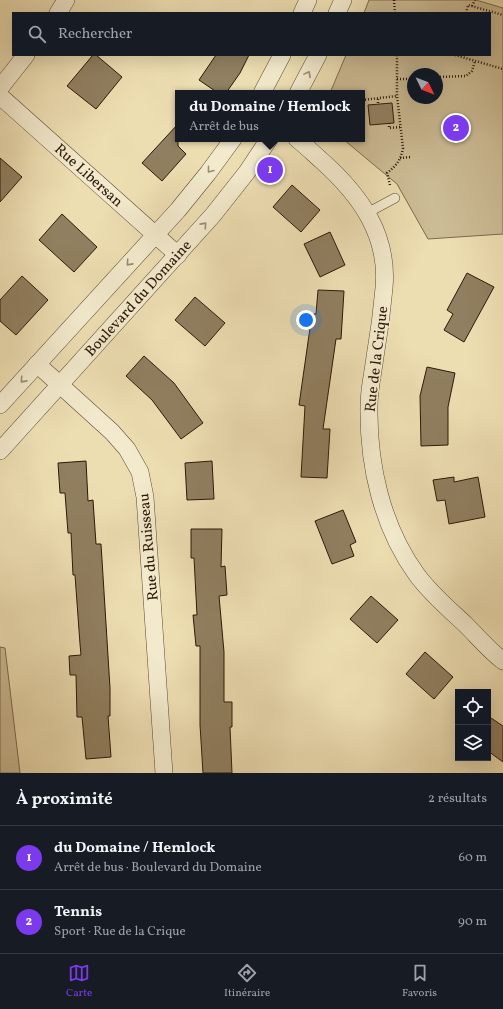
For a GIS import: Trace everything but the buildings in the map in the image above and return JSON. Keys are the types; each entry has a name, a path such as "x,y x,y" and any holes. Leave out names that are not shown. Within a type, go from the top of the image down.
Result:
{"street":[{"path":"59,12 66,0"},
{"path":"302,12 308,0"},
{"path":"337,12 343,0"},
{"path":"0,88 25,56"},
{"path":"264,90 281,56"},
{"path":"300,90 317,56"},
{"name":"Rue Libersan","path":"0,96 178,255"},
{"name":"Boulevard du Domaine","path":"0,405 155,235 197,187 231,142"},
{"name":"Boulevard du Domaine","path":"0,451 178,255 227,198 268,142"},
{"name":"Rue de la Crique","path":"300,142 343,181 360,202 367,213 381,243 385,266 384,295 369,404 370,437 371,453 381,499 397,541 418,576 491,651 503,660"},
{"name":"Rue du Ruisseau","path":"37,364 112,432 127,449 140,472 145,497 164,773"}],"lane":[{"path":"367,213 395,198"}],"path":[{"path":"394,0 395,12"},
{"path":"472,6 475,0"},
{"path":"466,12 468,5 503,15"},
{"path":"387,173 395,167 403,148 397,96 397,56"},
{"path":"458,56 503,69"},
{"path":"443,77 466,76 472,71 475,61"},
{"path":"397,79 407,79"},
{"path":"365,100 397,96"},
{"path":"378,99 378,104"},
{"path":"389,124 390,128 401,127"},
{"path":"400,158 411,158"}],"shaded area":[{"path":"369,0 476,0 503,8 503,234 428,239 397,184 347,142 365,142 365,90 331,90 346,56 491,56 491,12 364,12"},
{"path":"0,647 5,648 20,773 0,773"}],"place":[{"name":"Tennis","path":"456,128"},
{"name":"du Domaine / Hemlock","path":"270,170"}]}
